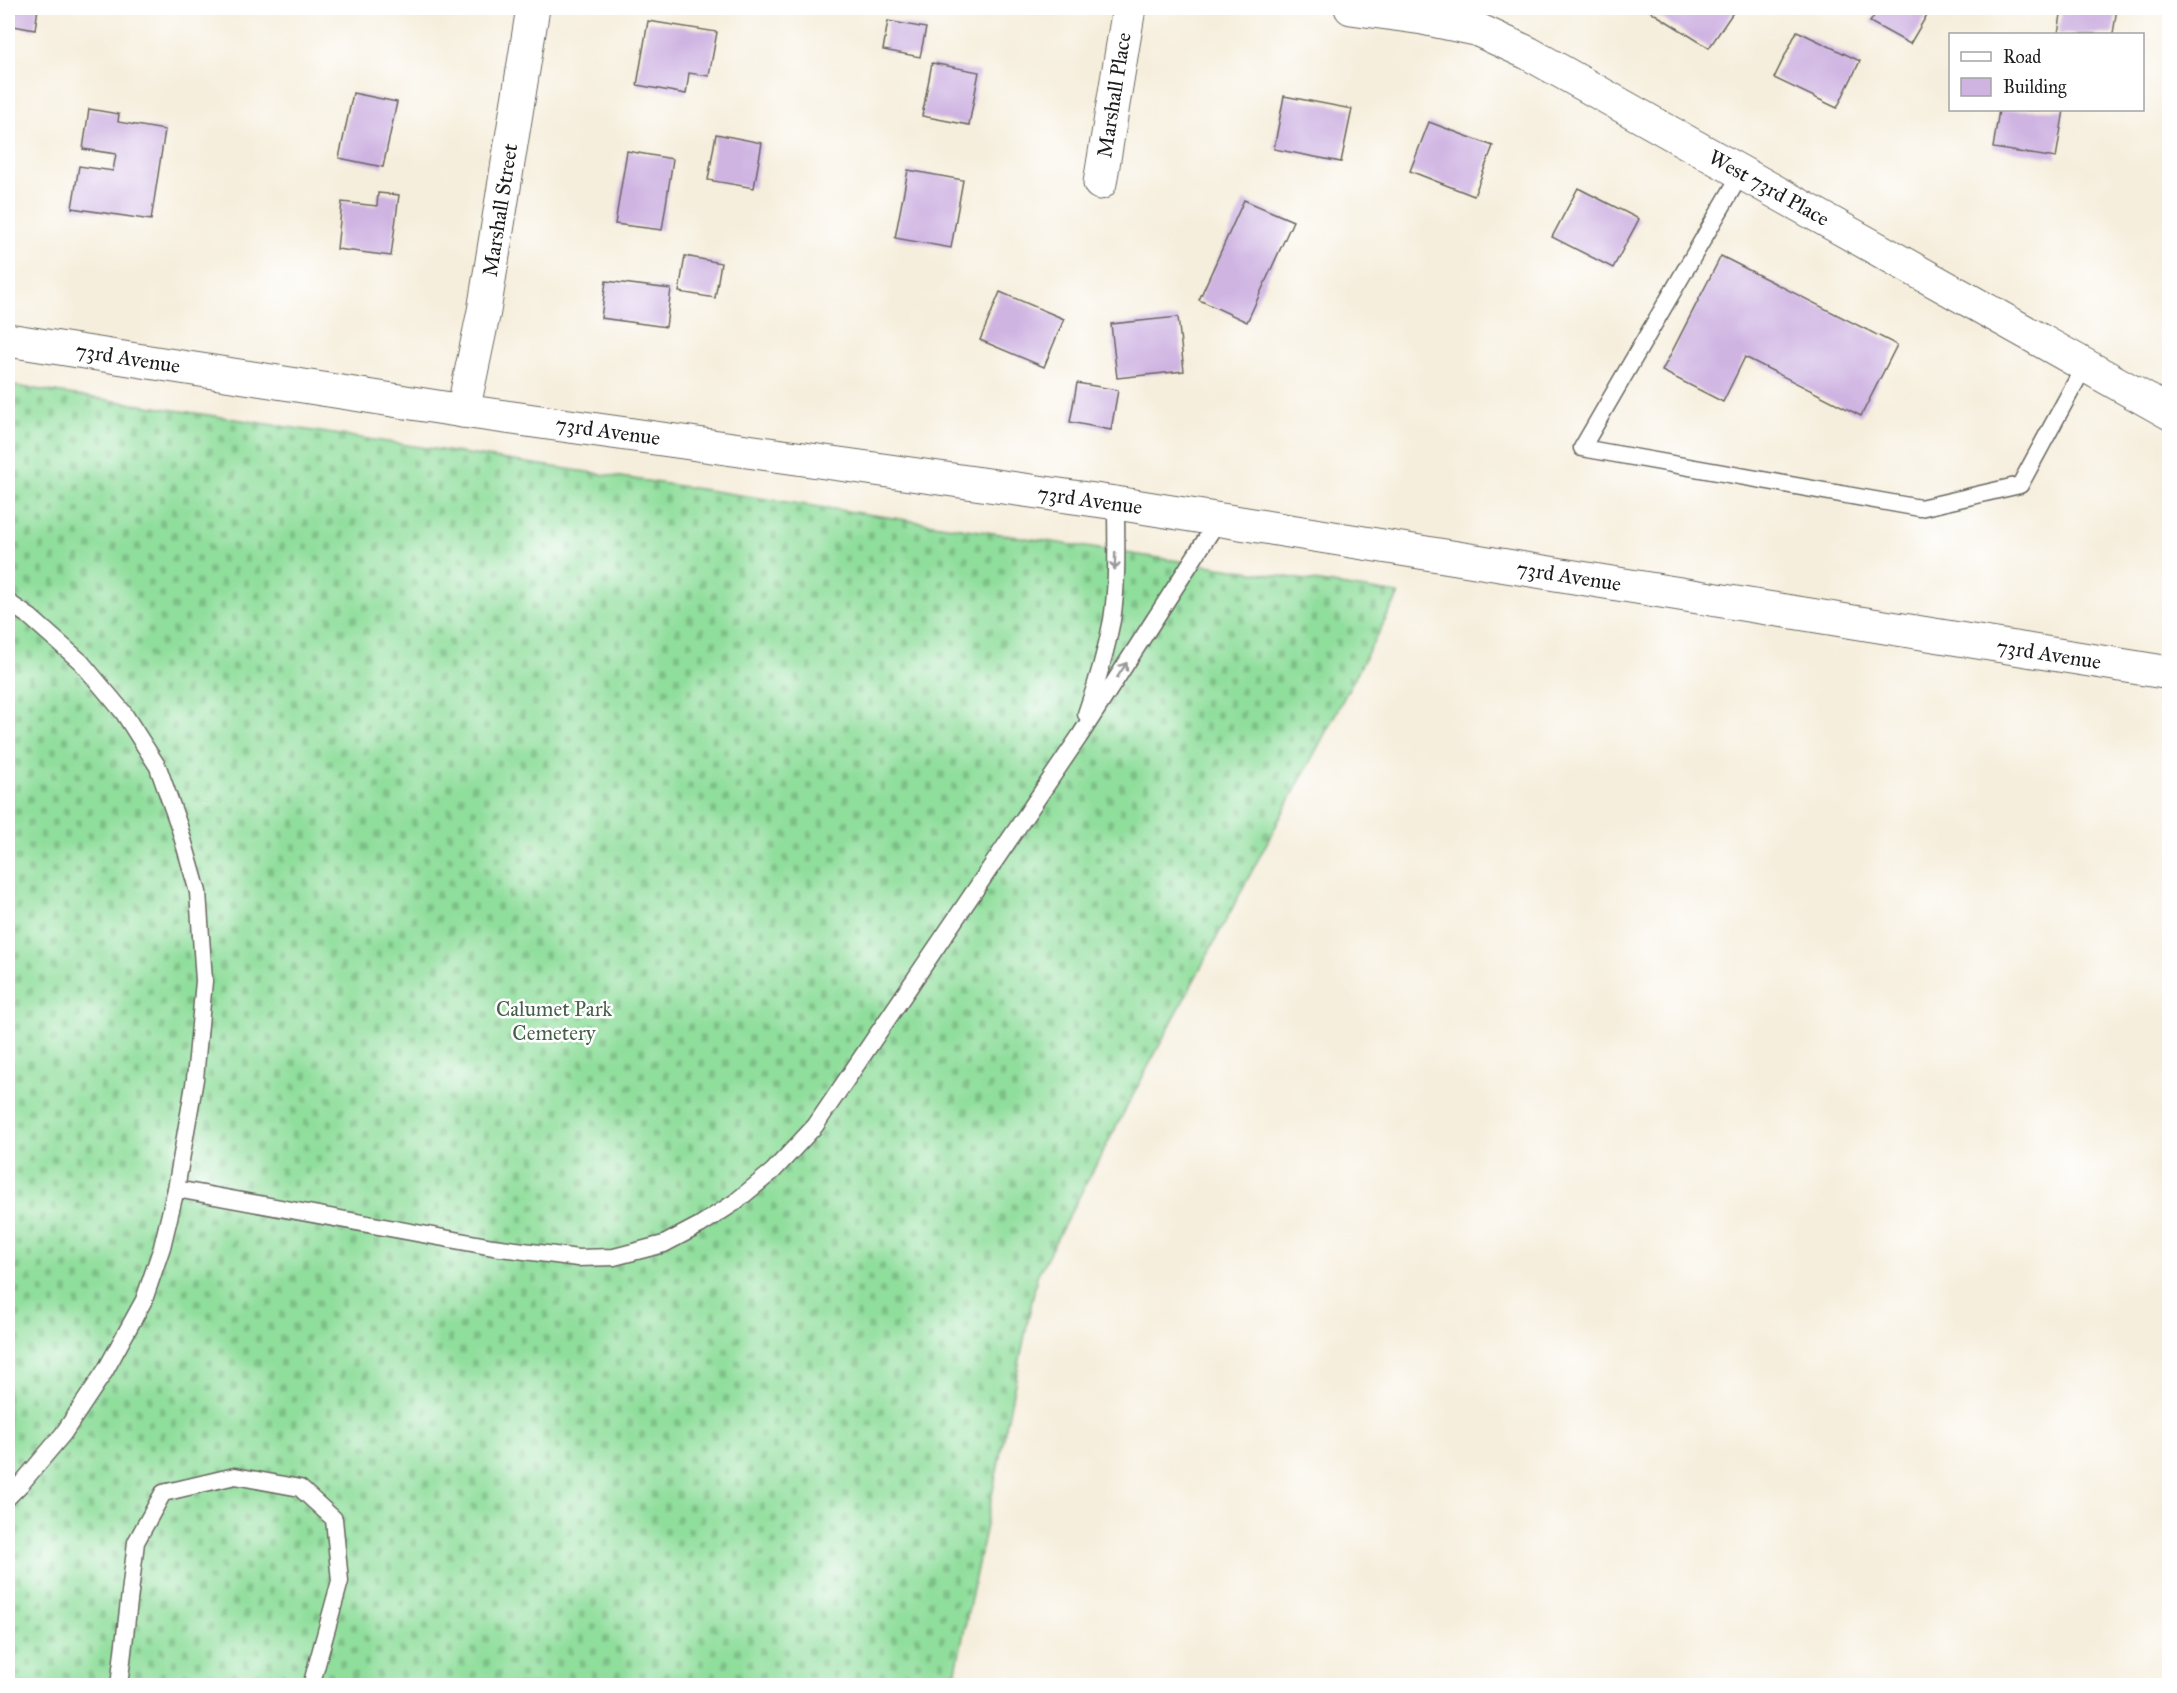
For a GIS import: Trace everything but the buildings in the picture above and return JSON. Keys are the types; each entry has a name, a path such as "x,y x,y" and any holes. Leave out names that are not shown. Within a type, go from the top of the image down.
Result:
{"street":[{"name":"Marshall Street","path":"463,411 484,311 533,8"},
{"name":"Marshall Place","path":"1100,183 1129,8"},
{"name":"West 73rd Place","path":"1351,8 1423,18 1476,29 1528,52 2169,412"},
{"name":"73rd Avenue","path":"8,340 463,411 1116,503 2168,665"}],"lane":[{"path":"1742,172 1582,448 1920,508 2020,485 2085,365"},
{"path":"1079,736 1102,667 1112,618 1116,503"},
{"path":"176,1189 493,1247 578,1258 614,1257 637,1252 664,1244 700,1225 734,1203 773,1171 815,1126 1079,736 1219,519"},
{"path":"8,602 30,617 81,662 123,712 159,767 198,892 204,981 195,1079 176,1189 162,1247 144,1300 105,1371 63,1434 8,1497"},
{"path":"119,1686 136,1542 164,1493 235,1476 300,1488 333,1519 340,1581 311,1686"}],"green space":[{"name":"Calumet Park Cemetery","path":"8,385 1399,594 1037,1276 953,1685 8,1685"}]}
